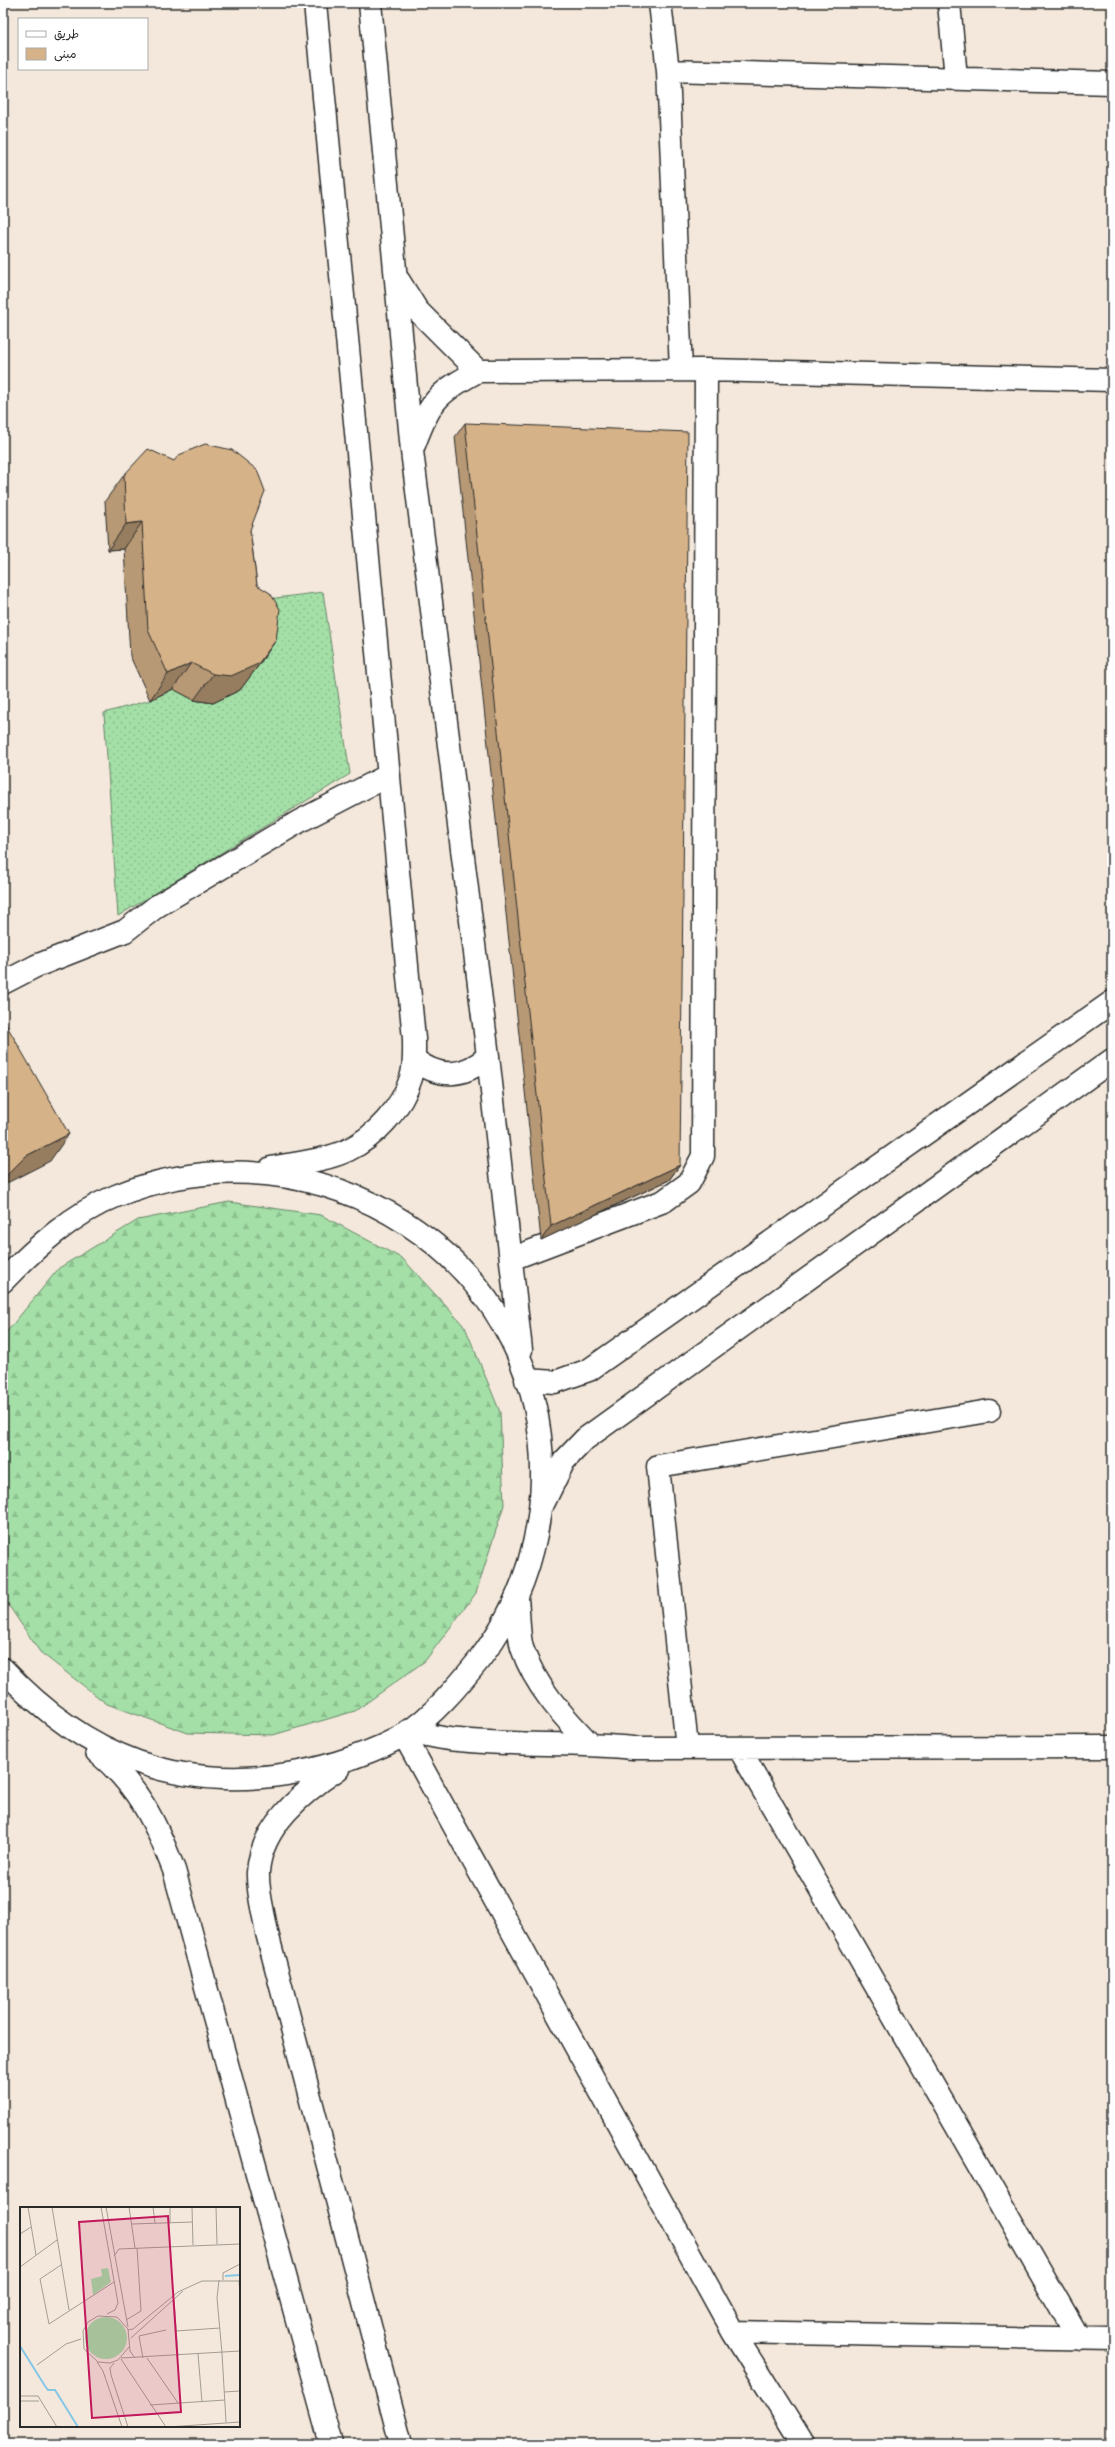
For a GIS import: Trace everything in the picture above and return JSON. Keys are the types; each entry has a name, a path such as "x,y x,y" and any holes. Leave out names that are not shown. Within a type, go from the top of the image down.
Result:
{"street":[{"path":"252,1172 331,1156 348,1150 365,1139 380,1128 403,1096 411,1078 414,1059 414,1039 315,3"},
{"path":"370,3 412,451 488,1056 524,1372"},
{"path":"660,3 668,71 681,370"},
{"path":"949,3 956,78"},
{"path":"668,71 1112,83"},
{"path":"396,276 417,310 478,371"},
{"path":"412,451 431,405 452,385 478,371 706,370 1112,380"},
{"path":"511,1259 664,1201 688,1183 703,1156 706,370"},
{"path":"3,983 36,966 125,931 157,906 293,825 389,775"},
{"path":"524,1372 555,1382 589,1370 1112,1002"},
{"path":"414,1059 425,1068 438,1073 452,1075 465,1072 478,1065 488,1056"},
{"path":"541,1506 564,1461 585,1439 1112,1060"},
{"path":"3,1281 35,1248 73,1219 114,1197 159,1182 205,1173 252,1172 302,1178 350,1193 395,1215 430,1240 471,1280 500,1320 524,1372 536,1411 542,1462 541,1506 532,1553 517,1599 494,1640 463,1679 406,1733 364,1752 316,1769 266,1778 214,1778 164,1770 115,1754 70,1729"},
{"path":"687,1748 658,1466 989,1411"},
{"path":"517,1599 522,1647 535,1676 552,1705 589,1743"},
{"path":"3,1669 30,1698 70,1729 122,1774 155,1822 174,1870 331,2444"},
{"path":"406,1733 458,1740 536,1745 589,1743 633,1748 1112,1748"},
{"path":"406,1733 733,2332 803,2444"},
{"path":"739,1748 1079,2339"},
{"path":"364,1752 308,1788 286,1811 267,1840 258,1872 269,1941 401,2444"},
{"path":"733,2332 1112,2339"}],"green space":[{"path":"323,592 350,774 118,916 104,713 150,700 173,689 194,700 213,703 237,603"},
{"path":"229,1202 321,1215 403,1259 465,1327 500,1412 504,1505 476,1593 425,1661 355,1711 273,1735 188,1733 107,1704 40,1652 3,1597 5,1334 59,1268 138,1220"}],"building":[{"path":"465,423 688,432 680,1165 551,1226"},
{"path":"205,444 232,450 257,470 265,491 250,530 257,585 270,593 280,609 276,640 258,664 231,676 213,674 191,663 168,674 148,630 142,522 126,524 124,475 148,449 174,461 179,455"},
{"path":"3,1019 69,1134 26,1156 3,1179"}]}
